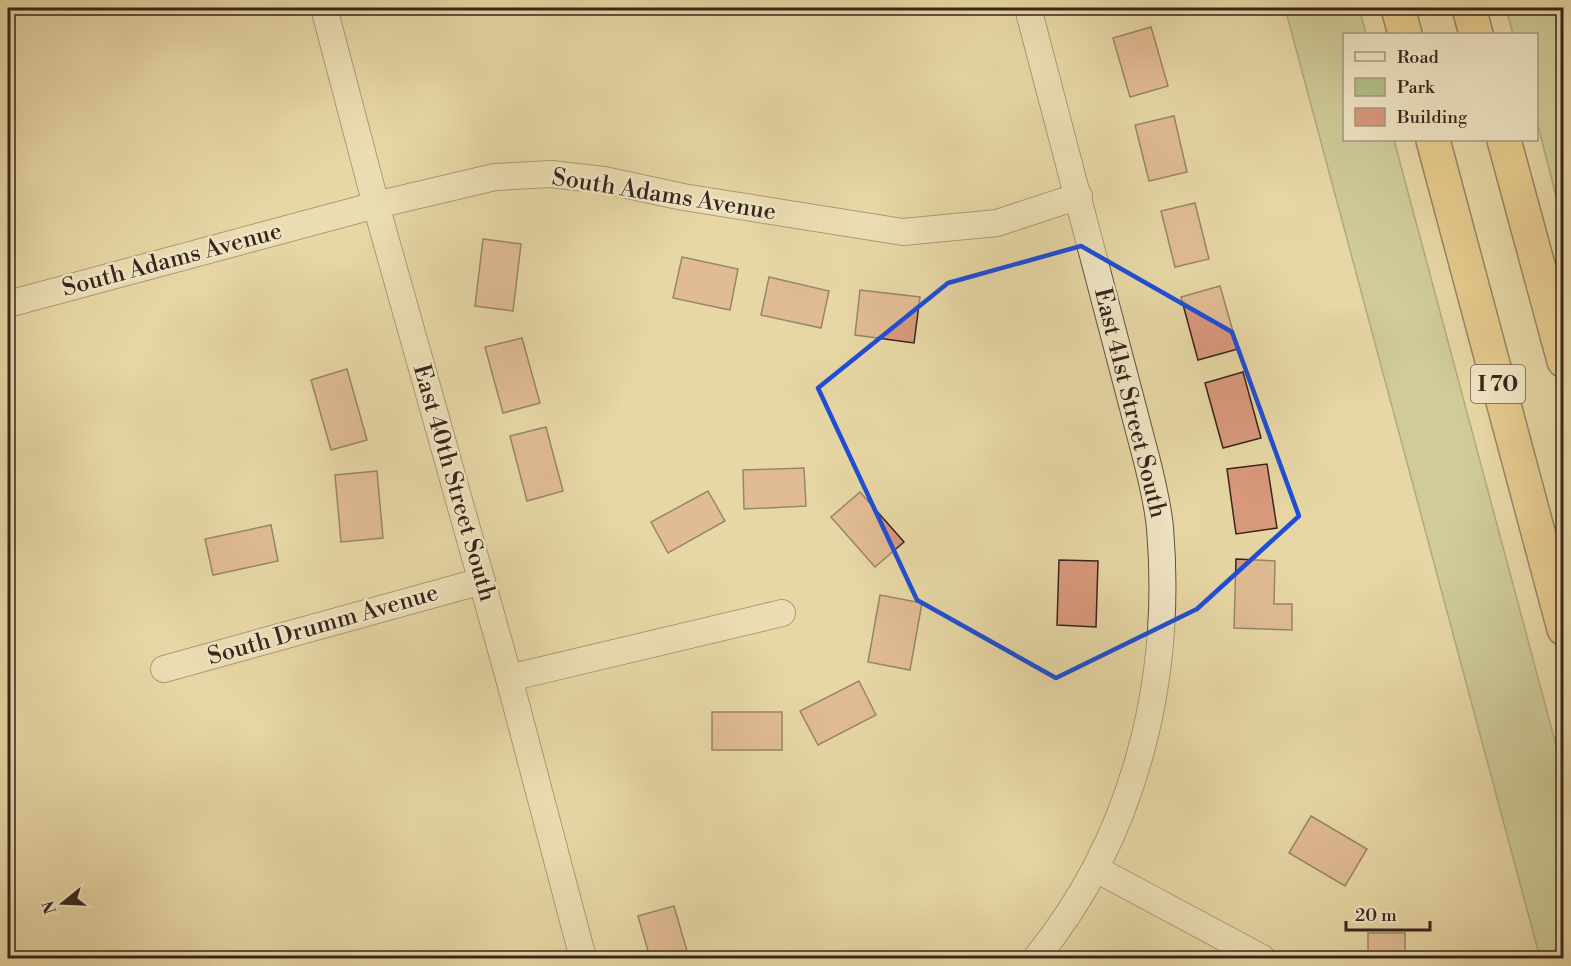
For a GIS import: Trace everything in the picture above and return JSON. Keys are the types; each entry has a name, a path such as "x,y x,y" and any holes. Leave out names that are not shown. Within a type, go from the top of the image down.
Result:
{"highway":[{"path":"1398,8 1405,33"},
{"path":"1469,8 1476,33"},
{"name":"I 70","path":"1433,141 1563,629"},
{"path":"1504,141 1563,361"}],"street":[{"name":"East 40th Street South","path":"324,8 376,205 509,678 583,958"},
{"name":"East 41st Street South","path":"1028,8 1147,460 1160,526 1162,602 1158,668 1143,747 1116,825 1096,869 1057,932 1036,958"},
{"name":"South Adams Avenue","path":"8,304 376,205 495,177 551,174 604,180 683,197 903,232 997,223 1078,196"},
{"name":"South Drumm Avenue","path":"164,669 482,581"},
{"path":"509,678 782,613"},
{"path":"1096,869 1262,958"}],"highlighted area":[{"path":"1081,246 1232,332 1299,516 1197,609 1056,678 917,600 818,388 948,283"}],"green space":[{"path":"1285,8 1359,8 1366,33 1343,33 1343,141 1394,141 1563,771 1563,958 1540,958"},
{"path":"1506,8 1563,8 1563,223 1538,126 1538,33 1513,33"}],"building":[{"path":"1103,8 1124,8 1104,13"},
{"path":"1151,27 1168,86 1130,97 1113,38"},
{"path":"1174,116 1187,172 1149,181 1135,125"},
{"path":"1195,203 1209,259 1175,267 1161,211"},
{"path":"483,239 521,244 513,311 475,306"},
{"path":"682,257 738,269 730,310 673,298"},
{"path":"769,277 829,291 821,328 761,315"},
{"path":"1220,286 1238,349 1198,360 1181,297"},
{"path":"860,290 920,297 914,343 855,335"},
{"path":"522,338 540,403 503,413 485,347"},
{"path":"347,369 367,440 331,450 311,380"},
{"path":"1243,372 1261,438 1223,448 1205,383"},
{"path":"546,427 563,491 527,501 510,436"},
{"path":"1267,464 1277,528 1236,534 1227,469"},
{"path":"804,468 806,506 744,509 743,470"},
{"path":"377,471 383,538 341,542 335,475"},
{"path":"708,491 725,521 668,553 651,522"},
{"path":"860,492 904,542 875,567 831,517"},
{"path":"271,525 278,561 213,575 205,539"},
{"path":"1236,559 1275,561 1274,604 1292,604 1292,630 1234,628"},
{"path":"1059,560 1098,561 1096,627 1057,625"},
{"path":"880,595 922,603 910,670 868,662"},
{"path":"859,681 876,715 818,745 800,711"},
{"path":"712,712 782,712 782,750 712,750"},
{"path":"1311,816 1367,849 1345,886 1289,853"},
{"path":"674,906 689,958 650,958 638,916"},
{"path":"1368,933 1405,933 1405,958 1368,958"}]}
